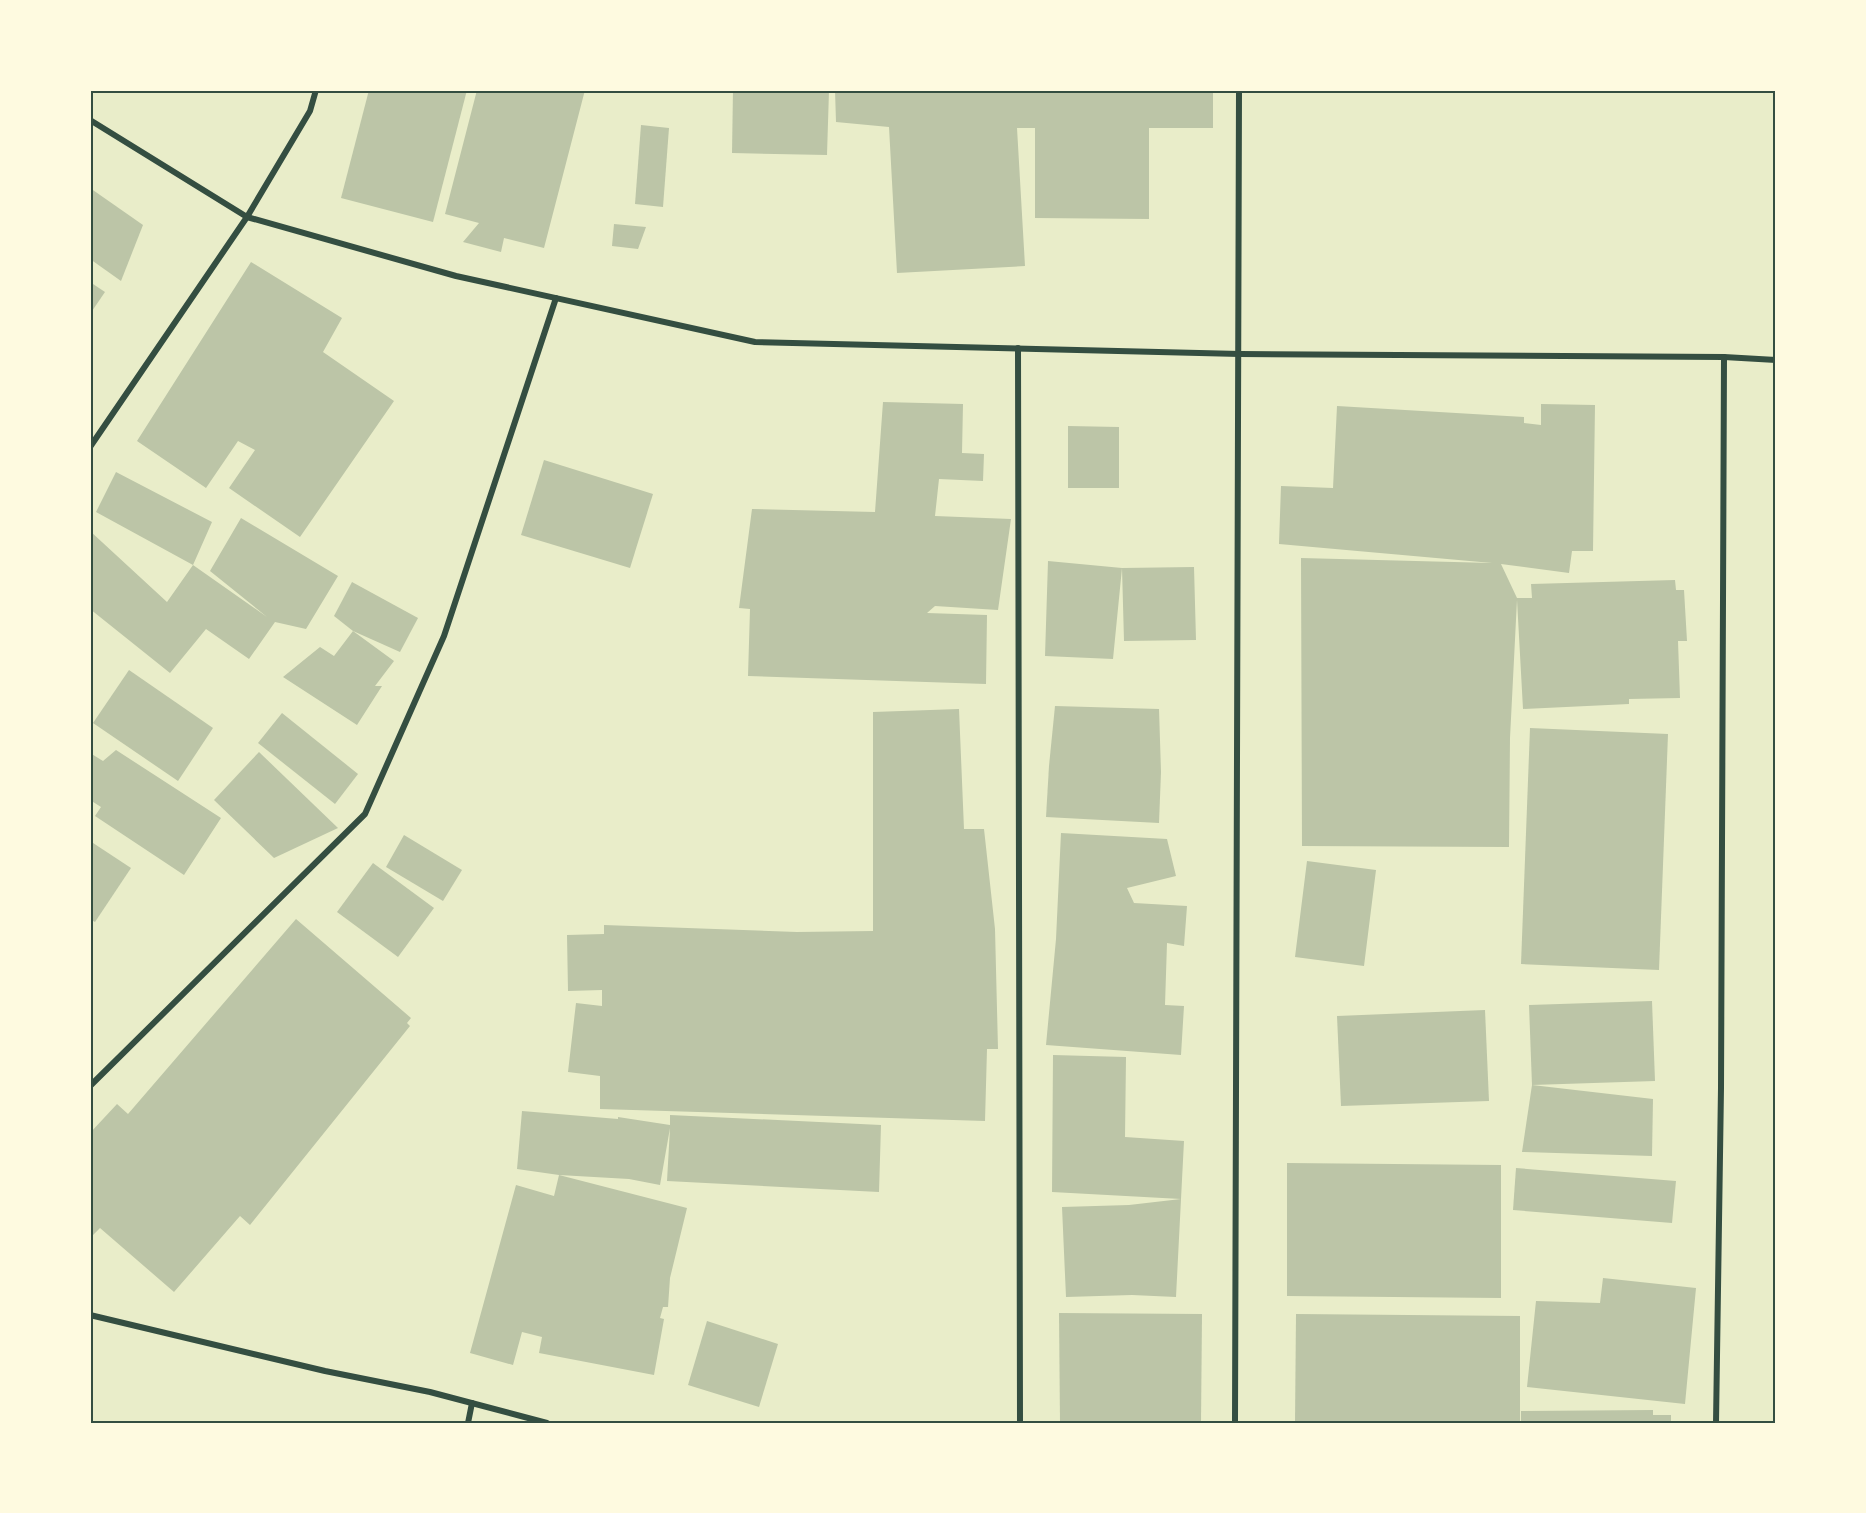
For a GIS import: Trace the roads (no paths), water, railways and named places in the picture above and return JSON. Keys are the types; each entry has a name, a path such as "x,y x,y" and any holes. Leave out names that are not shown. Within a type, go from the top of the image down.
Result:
{"street":[{"path":"90,447 247,217 310,111 315,90"},
{"path":"1235,1423 1239,90"},
{"path":"90,120 247,217 456,276 755,342 1240,354 1724,357 1776,360"},
{"path":"90,1086 364,814 444,636 556,298"},
{"path":"1018,348 1020,1423"},
{"path":"1716,1423 1721,1088 1724,357"},
{"path":"90,1315 325,1371 430,1392 547,1423"},
{"path":"468,1423 472,1403"}]}
